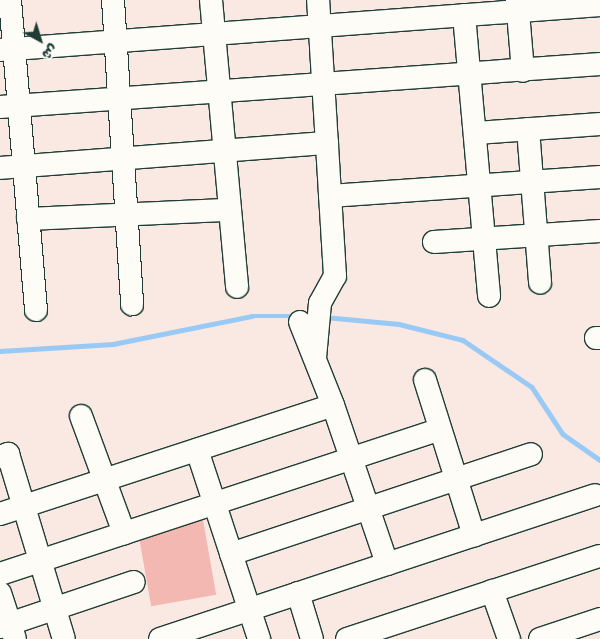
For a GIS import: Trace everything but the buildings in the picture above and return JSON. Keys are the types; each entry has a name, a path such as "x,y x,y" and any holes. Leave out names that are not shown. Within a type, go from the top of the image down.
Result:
{"street":[{"path":"10,0 7,50 9,106 24,166 36,310"},
{"path":"113,0 132,304"},
{"path":"212,0 237,287"},
{"path":"315,358 320,303 335,276 318,0"},
{"path":"7,50 464,15 518,6 600,5"},
{"path":"518,6 523,71"},
{"path":"464,15 476,133 477,186 489,296"},
{"path":"9,106 523,71 600,64"},
{"path":"476,133 600,124"},
{"path":"528,130 540,283"},
{"path":"0,168 327,143"},
{"path":"330,196 600,177"},
{"path":"28,219 230,210"},
{"path":"434,242 600,231"},
{"path":"300,322 333,405 387,564"},
{"path":"425,380 474,535"},
{"path":"0,514 333,405"},
{"path":"81,416 124,533"},
{"path":"0,574 440,429"},
{"path":"196,450 259,639"},
{"path":"0,457 8,454 64,639"},
{"path":"231,554 531,454"},
{"path":"160,639 595,495"},
{"path":"347,639 403,630 492,591 600,556"},
{"path":"0,593 8,630 55,608 134,582"},
{"path":"492,591 509,639"},
{"path":"298,594 312,639"},
{"path":"540,639 600,619"}],"waterway":[{"path":"0,351 113,344 252,316 294,316"},
{"path":"325,317 399,324 463,340 532,387 563,434 600,460"}]}
